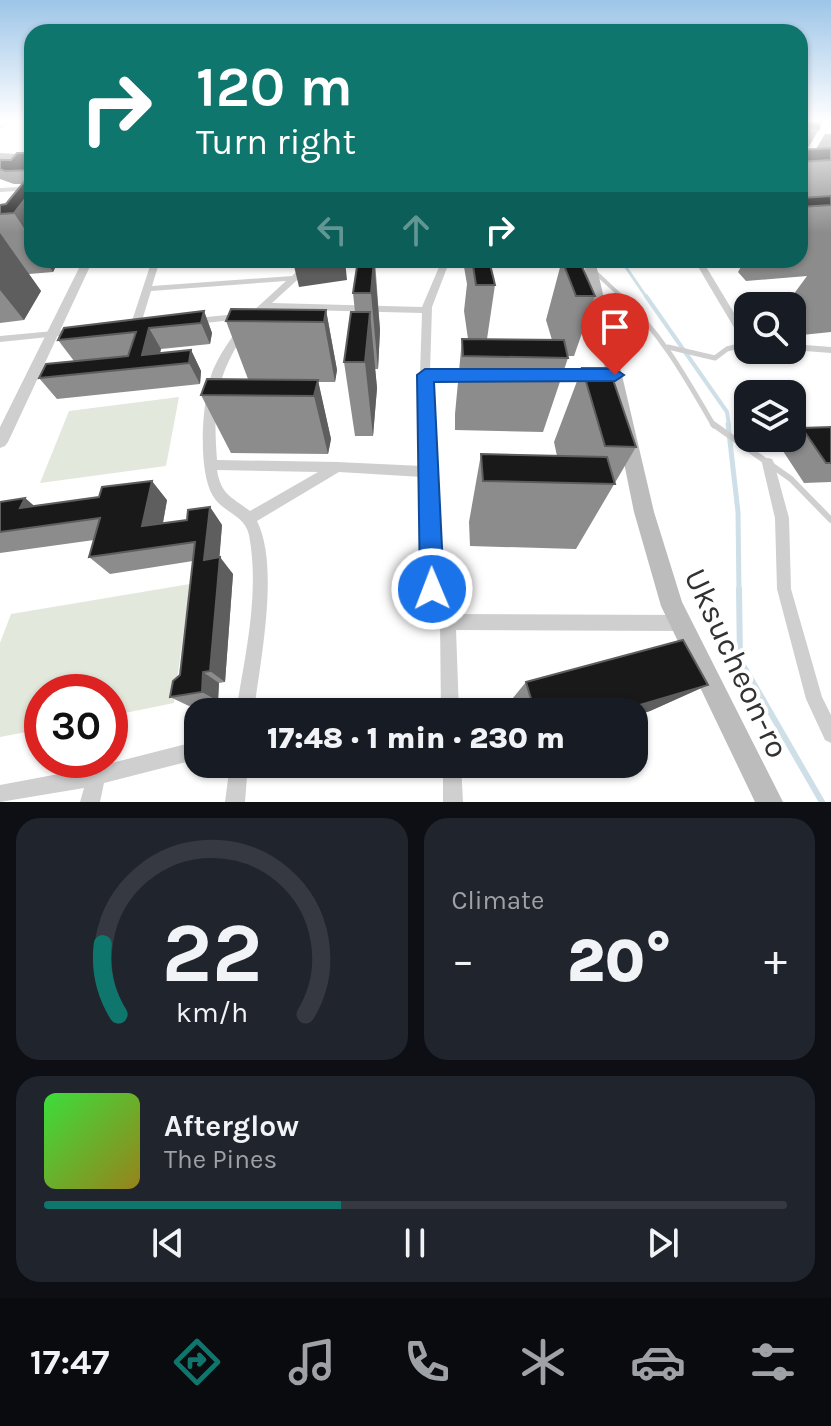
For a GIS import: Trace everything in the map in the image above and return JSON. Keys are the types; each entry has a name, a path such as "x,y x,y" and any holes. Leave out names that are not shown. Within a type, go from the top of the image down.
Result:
{"main road":[{"name":"Uksucheon-ro","path":"587,268 615,375 644,512 672,606 769,802"}],"street":[{"path":"1,191 24,189"},
{"path":"0,442 84,268"},
{"path":"135,327 154,268"},
{"path":"147,289 307,268"},
{"path":"247,698 260,574 256,530 250,518 221,497 214,484 209,401 229,346 254,316 307,268"},
{"path":"443,268 427,310 425,375 432,589 448,622 450,698"},
{"path":"703,268 734,322"},
{"path":"266,306 427,310"},
{"path":"180,323 254,316"},
{"path":"121,328 150,326"},
{"path":"0,339 93,330"},
{"path":"806,348 831,350"},
{"path":"425,375 489,375"},
{"path":"536,375 615,375"},
{"path":"768,463 782,518 784,589 814,699 831,734"},
{"path":"211,465 429,472"},
{"path":"250,518 337,467"},
{"path":"448,622 680,623"},
{"path":"128,768 184,754"},
{"path":"0,794 85,778"},
{"path":"90,802 96,778"},
{"path":"235,802 238,778"},
{"path":"452,778 453,802"}],"lane":[{"name":"Uksucheon-ro","path":"591,268 646,319 668,347 715,428 791,479 831,520"},
{"path":"668,347 715,358 734,347"}],"shaded area":[{"path":"179,397 166,466 40,483 69,411"},
{"path":"190,584 174,703 128,712 128,674 24,674 24,732 0,737 0,643 11,614"}],"building":[{"path":"24,157 24,170 0,169 0,160"},
{"path":"808,157 831,157 831,160 808,161"},
{"path":"24,182 24,200 14,213 0,214 0,205 6,204"},
{"path":"831,196 831,205 808,206 808,197"},
{"path":"357,268 373,268 371,293 353,293"},
{"path":"473,268 491,268 495,285 476,285"},
{"path":"565,268 583,268 595,296 576,296"},
{"path":"231,309 326,310 324,322 226,321"},
{"path":"204,311 201,323 149,328 142,355 191,350 189,363 39,378 46,364 128,356 136,332 58,340 64,328"},
{"path":"351,312 370,312 365,362 344,362"},
{"path":"462,339 564,340 568,358 463,356"},
{"path":"582,368 609,368 636,447 605,446"},
{"path":"207,379 318,380 314,396 201,395"},
{"path":"831,427 831,463 826,463 806,434 806,428"},
{"path":"481,454 607,457 615,484 483,481"},
{"path":"152,481 142,526 187,520 188,510 210,507 204,560 220,557 210,671 203,672 202,692 170,697 173,681 180,675 195,542 89,557 100,518 0,532 0,502 25,498 20,508 99,497 102,487"},
{"path":"683,640 708,685 648,703 648,698 531,698 526,682"}],"waterway":[{"path":"626,268 647,298"},
{"path":"646,296 727,412 729,426"},
{"path":"728,424 738,512 739,591"},
{"path":"739,589 740,660 822,802"}],"route":[{"path":"432,589 425,375 615,375"}]}
